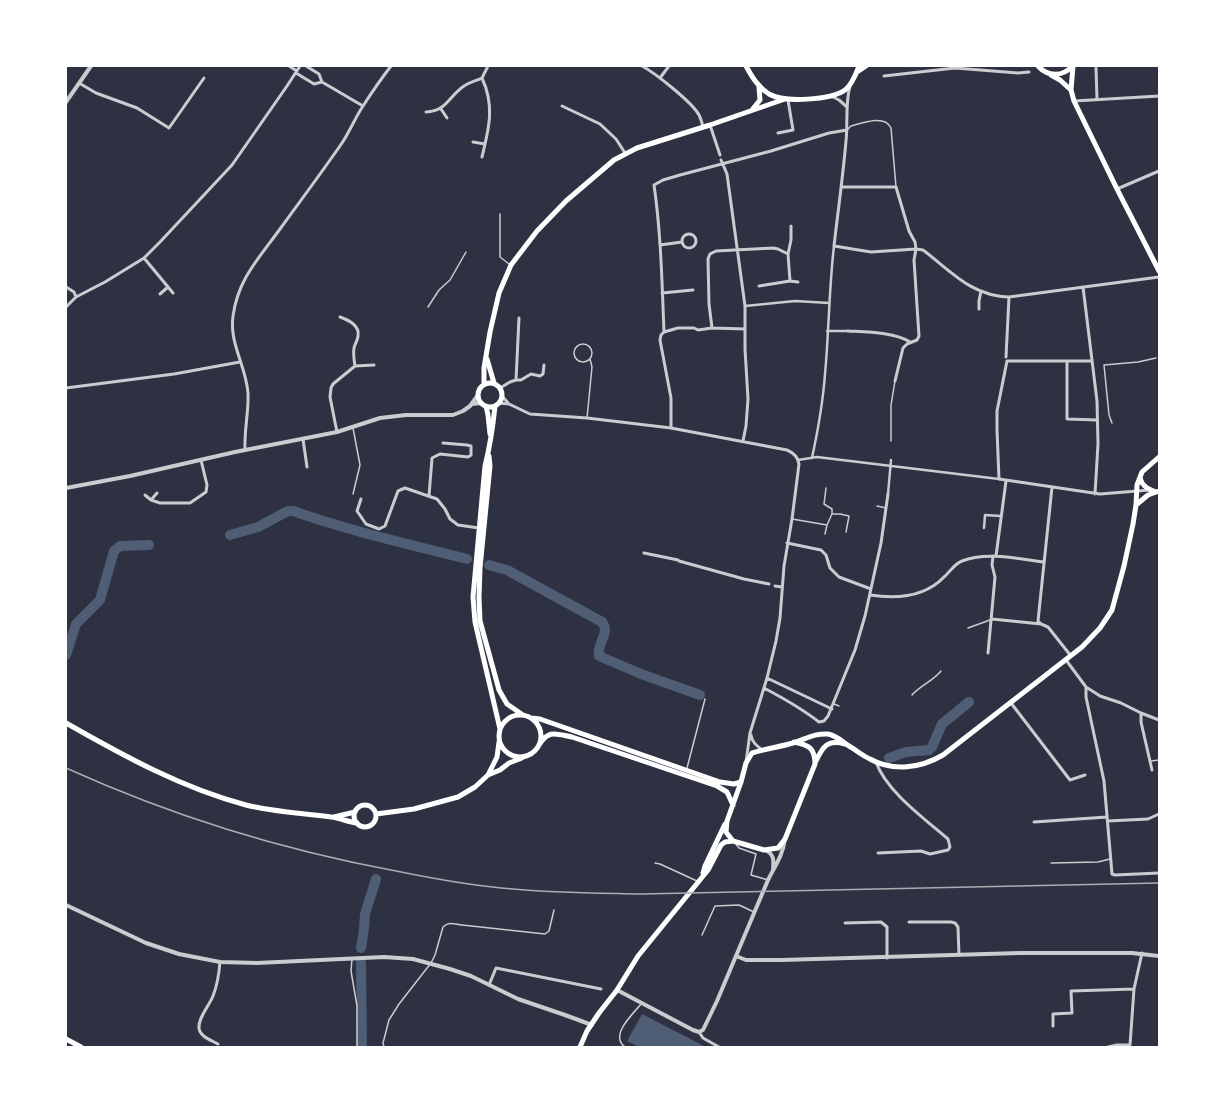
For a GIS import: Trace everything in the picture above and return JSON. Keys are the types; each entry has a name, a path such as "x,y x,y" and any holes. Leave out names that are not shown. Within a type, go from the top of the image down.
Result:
{"main road":[{"path":"746,66 759,86 770,95 787,99"},
{"path":"484,384 484,368 490,332 499,293 511,265 537,232 566,201 614,160 625,153 650,143 710,125 787,99 831,96 845,90 852,82 858,66"},
{"path":"857,72 866,66"},
{"path":"1048,73 1063,73 1073,66"},
{"path":"1073,66 1070,90 1074,101 1159,271"},
{"path":"1039,67 1057,78 1070,90"},
{"path":"752,111 760,100 761,94 759,86"},
{"path":"376,814 414,809 458,797 476,787 488,775 495,761 500,729 475,622 474,586 485,466 497,405 502,396 500,388 494,383 486,358"},
{"path":"490,435 488,415 484,404 478,395 479,389 484,384 494,383"},
{"path":"484,404 497,405"},
{"path":"488,452 490,466 479,587 480,620 499,690 507,704 523,715 531,718 540,719 726,784 741,782"},
{"path":"581,1047 592,1025 617,990 630,967 703,874 705,866 727,821 746,763 752,754 794,742 811,735 829,734 839,738 846,744 876,762 891,766 905,767 921,765 935,760 943,755 1071,656 1092,638 1100,628 1112,610 1124,566 1136,505 1137,485 1147,467 1159,457"},
{"path":"1140,478 1143,484 1150,490 1157,491"},
{"path":"1136,505 1148,495 1157,491"},
{"path":"500,729 503,724 512,717 523,715"},
{"path":"531,718 539,727 541,733 540,745"},
{"path":"66,723 125,756 175,780 216,796 247,805 280,812 333,817 357,823 363,827 374,823 376,814 372,808 366,806 360,807 355,812 333,817"},
{"path":"488,775 500,770 509,763 531,755 545,737 550,734 556,734 572,737 717,786 727,792 733,805"},
{"path":"499,742 508,754 514,757 522,758"},
{"path":"794,742 810,747 815,756 815,764"},
{"path":"703,874 708,870 721,845 725,842 733,841 764,850 778,848 785,839 820,752 830,742 846,744"},
{"path":"355,812 357,823"},
{"path":"727,821 726,832 733,841"},
{"path":"66,1038 81,1047"}],"street":[{"path":"66,102 91,66"},
{"path":"289,66 314,84 322,82"},
{"path":"66,307 76,297 105,282 144,258 232,166 300,66"},
{"path":"306,66 319,74 322,82 363,106"},
{"path":"245,450 244,437 248,394 245,374 240,362 234,335 233,317 242,282 249,270 343,141 363,106 390,66"},
{"path":"426,112 434,112 441,109 464,86 482,78 488,66"},
{"path":"642,66 660,78 694,109 699,115 703,127"},
{"path":"660,78 669,66"},
{"path":"884,76 955,68 975,68 1018,73 1029,72"},
{"path":"1096,68 1097,99"},
{"path":"79,83 96,93 137,108 169,128 204,78"},
{"path":"482,78 490,106 490,122 482,157"},
{"path":"812,458 823,395 834,246 847,130 848,98 852,82"},
{"path":"831,96 839,100 847,108"},
{"path":"1074,101 1159,96"},
{"path":"778,133 793,130 787,99"},
{"path":"562,106 600,124 616,139 625,153"},
{"path":"441,109 447,118"},
{"path":"710,125 720,155"},
{"path":"671,428 671,398 660,340 661,335 664,332 660,245 654,185 663,180 771,151 829,133 847,130"},
{"path":"473,142 485,144"},
{"path":"721,160 727,174 745,306 748,399 743,442"},
{"path":"1117,189 1159,171"},
{"path":"841,187 896,187 902,210 916,249 914,260 919,336 917,340 910,342 903,348 895,381"},
{"path":"790,281 788,254 791,240 791,226"},
{"path":"687,234 692,235 696,240 694,245 690,247 686,247 682,242 683,237 687,234"},
{"path":"660,245 682,242"},
{"path":"834,246 871,252 916,249 923,250 963,282 997,297 1009,298 1159,277"},
{"path":"712,328 709,304 708,259 710,254 716,251 773,248 782,250 788,254"},
{"path":"144,258 173,293"},
{"path":"759,286 790,281 798,282"},
{"path":"66,287 74,292 76,297"},
{"path":"160,294 168,287"},
{"path":"1082,288 1088,321 1091,361 1097,401 1098,444 1095,494"},
{"path":"662,293 693,290"},
{"path":"979,309 981,291"},
{"path":"999,479 997,411 1006,359 1009,298"},
{"path":"745,306 795,301 829,303"},
{"path":"340,317 351,321 358,330 359,335 354,345 353,355 355,366"},
{"path":"516,380 519,318"},
{"path":"664,332 678,328 694,328 698,330 712,328 745,328"},
{"path":"827,331 848,331 888,335 904,338 910,342"},
{"path":"1006,359 1067,362 1091,361"},
{"path":"66,388 174,374 240,362"},
{"path":"1067,362 1067,420 1097,420"},
{"path":"337,432 330,397 331,388 337,380 355,366 374,365"},
{"path":"500,388 531,374 540,376 543,374 544,365"},
{"path":"66,488 136,475 245,450 337,432 380,418 406,415 452,415 463,411 472,404 478,395"},
{"path":"502,396 509,404 530,414 587,418 671,428 787,450 795,454 798,460 792,519 787,543 780,618 767,678 750,733 746,763"},
{"path":"472,404 484,404"},
{"path":"497,405 509,404"},
{"path":"303,438 307,467"},
{"path":"429,496 432,458 440,454 468,457 471,455 471,446 443,443"},
{"path":"798,460 817,457 891,465 999,479 1095,494 1150,490"},
{"path":"145,495 151,500 160,502 190,503 206,492 207,485 201,460"},
{"path":"764,688 808,712 819,722 824,721 832,709 855,650 870,595 881,543 891,460"},
{"path":"988,653 995,577 992,565 1006,481"},
{"path":"1041,624 1038,620 1052,487"},
{"path":"361,499 357,511 366,524 379,529 386,526 398,491 405,488 436,499 445,509 450,519 458,525 479,528"},
{"path":"151,500 157,493"},
{"path":"984,528 985,515 1001,516"},
{"path":"787,543 822,550 826,555 830,568 839,577 871,589"},
{"path":"644,553 678,560 744,579 769,584"},
{"path":"870,595 894,597 909,596 935,585 953,567 962,561 975,558 994,556 1044,562"},
{"path":"774,586 782,587"},
{"path":"992,619 1041,624 1048,627 1071,656"},
{"path":"1066,660 1086,687 1100,696 1121,703 1141,714 1159,720"},
{"path":"767,678 832,709"},
{"path":"1086,687 1088,710 1104,781 1112,874 1159,873"},
{"path":"1011,703 1070,780 1085,775"},
{"path":"1141,714 1141,722 1152,770"},
{"path":"750,733 755,745 762,750"},
{"path":"876,762 878,769 893,789 948,839 950,847 948,850 930,854 921,851 878,853"},
{"path":"1108,821 1148,819 1159,814"},
{"path":"1034,822 1107,817"},
{"path":"699,1032 703,1030 706,1025 768,880 778,863 784,848 785,839"},
{"path":"764,850 770,852 774,869"},
{"path":"66,905 151,945 179,954 220,962 257,963 384,958 413,959 431,963 471,976 518,999 592,1025"},
{"path":"845,923 881,922 887,927 887,958"},
{"path":"908,922 951,922 955,924 958,927 958,955"},
{"path":"736,956 746,960 887,958 958,955 1142,953 1159,956"},
{"path":"1108,1047 1130,1045 1134,989 1142,953"},
{"path":"218,1044 202,1035 199,1029 200,1022 213,996 218,980 220,962"},
{"path":"489,984 496,968 601,989"},
{"path":"1053,1026 1053,1014 1072,1013 1071,990 1134,989"},
{"path":"617,990 699,1032 703,1038 719,1047"}],"lane":[{"path":"847,130 851,126 883,120 889,124 891,128 894,178 896,187"},
{"path":"500,214 500,258 511,265"},
{"path":"428,307 439,290 450,280 466,252"},
{"path":"587,418 592,367 590,359 592,351 590,346 582,344 577,346 574,354 577,359 582,362 590,359"},
{"path":"1112,423 1109,416 1104,365 1138,362 1156,358"},
{"path":"891,441 891,405 895,381"},
{"path":"353,426 360,465 353,494"},
{"path":"825,534 832,514 832,509 824,504 826,488"},
{"path":"877,506 886,508"},
{"path":"832,514 849,516 846,532"},
{"path":"792,519 827,525"},
{"path":"968,628 992,619"},
{"path":"912,695 916,690 938,675 941,671"},
{"path":"686,770 705,699"},
{"path":"834,704 839,706"},
{"path":"1150,761 1159,760"},
{"path":"733,841 739,848 756,854 751,875 768,880"},
{"path":"1051,863 1098,862 1110,859"},
{"path":"655,863 698,882"},
{"path":"702,935 715,906 739,906 754,912"},
{"path":"384,1047 383,1043 389,1020 399,1004 431,963 435,956 443,927 446,924 450,923 545,934 549,931 554,910"},
{"path":"352,959 352,971 357,1006 357,1047"},
{"path":"625,1047 622,1045 620,1040 620,1031 642,1003"}],"water":[{"path":"642,1014 706,1047 639,1047 627,1041"}],"waterway":[{"path":"230,535 258,527 288,511 293,511 358,531 467,559"},
{"path":"66,655 76,624 100,600 114,551 120,546 149,545"},
{"path":"489,565 507,570 602,622 605,630 599,647 599,656 641,674 700,695"},
{"path":"889,758 906,752 929,750 932,747 942,724 969,702"},
{"path":"361,948 365,914 376,879"},
{"path":"361,962 362,1047"}],"railway":[{"path":"66,768 187,816 269,842 353,863 498,888 561,892 642,894 1159,883"}]}
